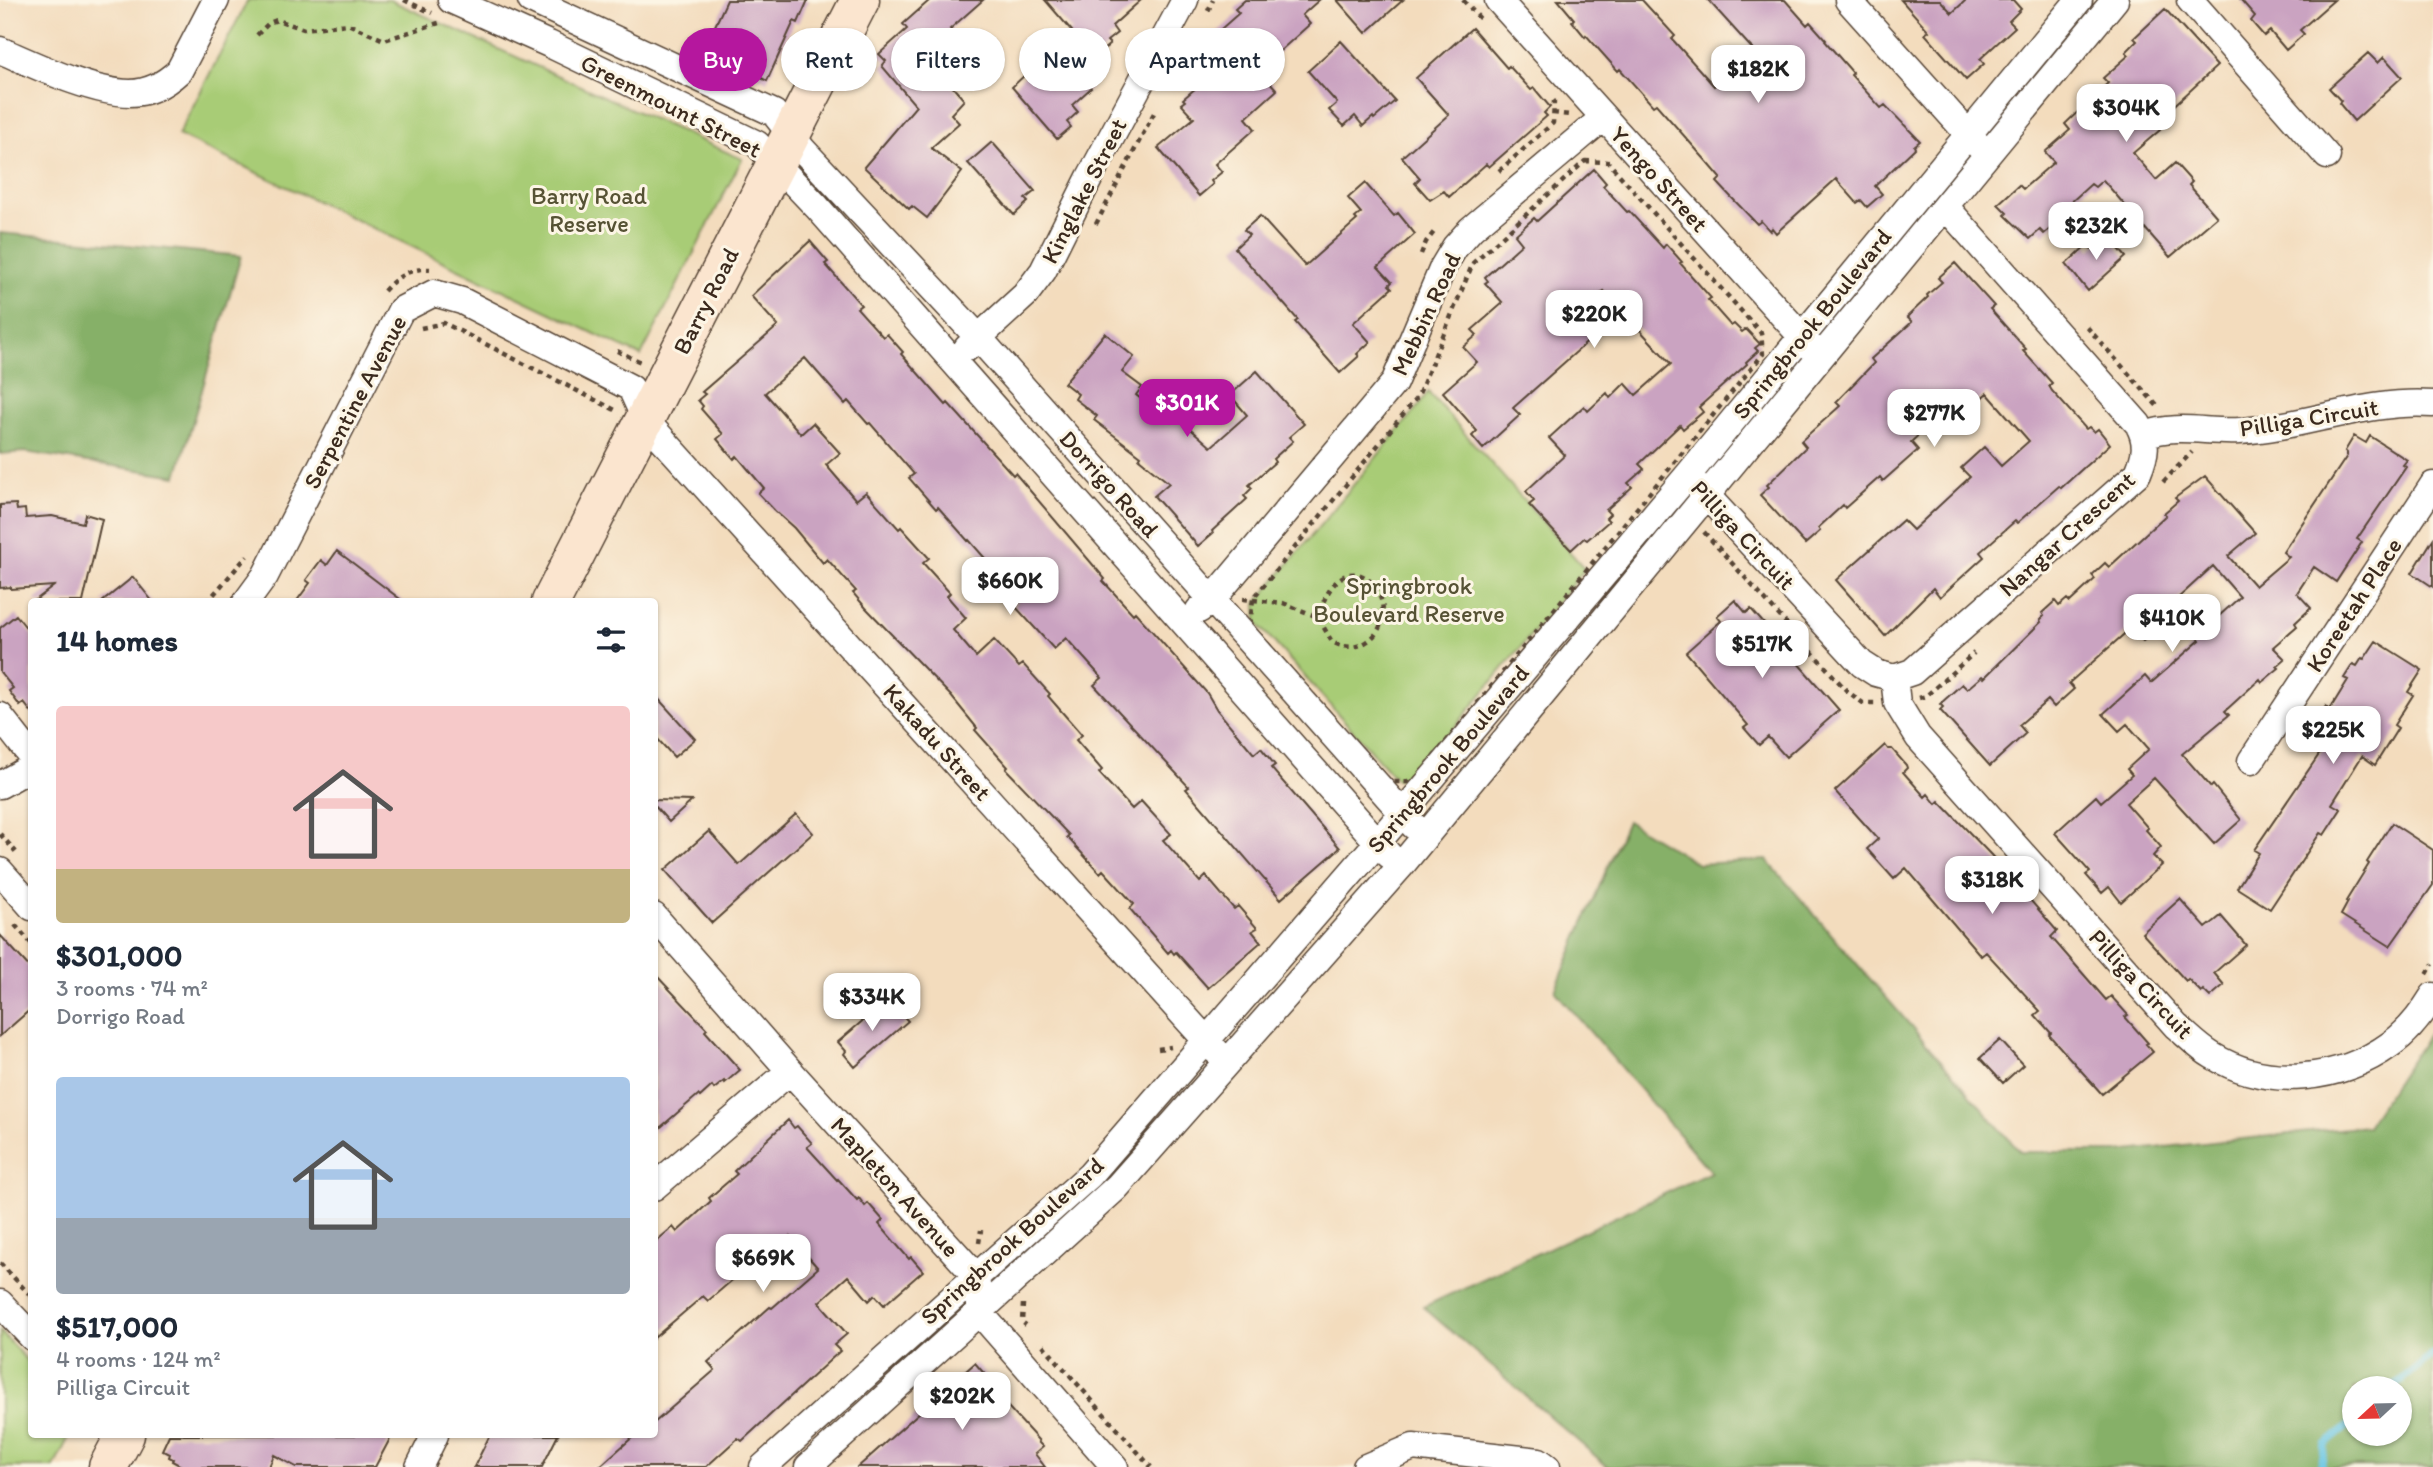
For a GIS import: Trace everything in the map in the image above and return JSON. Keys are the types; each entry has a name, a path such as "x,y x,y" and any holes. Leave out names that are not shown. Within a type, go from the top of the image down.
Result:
{"street":[{"path":"0,50 54,73 102,88 132,93 154,88 171,79 179,71 216,0"},
{"name":"Greenmount Street","path":"449,10 549,44 757,144 783,148 774,113 569,8 531,0"},
{"name":"Barry Road","path":"553,598 632,417 783,148 860,0"},
{"path":"1848,0 1987,156"},
{"name":"Springbrook Boulevard","path":"764,1467 1090,1175 1378,842 1688,475 2078,0"},
{"name":"Springbrook Boulevard","path":"808,1467 1117,1187 1400,867 2115,0"},
{"path":"2190,0 2327,156"},
{"name":"Kinglake Street","path":"953,360 1025,295 1043,271 1090,177 1196,6"},
{"path":"549,44 569,8"},
{"name":"Yengo Street","path":"1489,10 1603,118 1821,357"},
{"name":"Mebbin Road","path":"1185,622 1222,600 1394,383 1443,267 1455,247 1471,229 1603,118"},
{"name":"Dorrigo Road","path":"783,148 978,337 1222,600 1424,838"},
{"name":"Dorrigo Road","path":"783,148 953,360 1400,867"},
{"path":"1945,206 2138,424 2156,432"},
{"name":"Serpentine Avenue","path":"249,598 265,576 401,310 435,293 462,301 631,388 632,417"},
{"name":"Pilliga Circuit","path":"2156,432 2188,427 2240,431 2378,408 2433,404"},
{"name":"Kakadu Street","path":"632,417 1206,1038 1226,1064"},
{"name":"Nangar Crescent","path":"1909,697 1912,672 2138,473 2146,447 2156,432"},
{"name":"Pilliga Circuit","path":"1688,475 1862,664 1909,697 1918,737 2176,1026 2213,1056 2266,1076 2320,1074 2359,1062 2392,1044 2423,1012 2429,986"},
{"name":"Koreetah Place","path":"2251,761 2433,485"},
{"path":"0,716 28,752"},
{"path":"0,785 28,769"},
{"path":"0,871 28,902"},
{"name":"Mapleton Avenue","path":"658,921 790,1072 975,1276 980,1313"},
{"path":"658,1184 790,1072"},
{"path":"0,1303 28,1333"},
{"path":"980,1313 1115,1467"},
{"path":"108,1467 123,1438"},
{"path":"419,1467 434,1438"},
{"path":"1366,1467 1413,1447 1539,1461 1547,1467"}],"path":[{"path":"1196,6 1213,0"},
{"path":"1463,0 1489,10"},
{"path":"257,35 268,23 277,20 304,29 348,24 384,40 449,10"},
{"path":"1493,176 1553,123 1554,101 1545,91"},
{"path":"1094,228 1158,105"},
{"path":"1585,161 1608,162 1761,333 1763,354 1413,782 1391,782 1250,624 1253,599 1418,396 1473,263 1585,161"},
{"path":"1416,266 1426,242 1435,231"},
{"path":"379,297 395,279 416,268 442,269"},
{"path":"418,329 444,323 632,417"},
{"path":"2085,325 2160,408 2156,432 2172,441 2163,482"},
{"path":"606,346 643,364"},
{"path":"2153,491 2214,430"},
{"path":"211,598 250,553"},
{"path":"1222,600 1253,599 1283,603 1318,617 1332,642 1347,647 1365,643 1381,628 1382,608 1375,586 1361,574 1342,577 1330,591 1318,617"},
{"path":"1909,697 1926,696 1978,649"},
{"path":"2429,986 2433,964"},
{"path":"0,1264 28,1293"}],"green space":[{"name":"Barry Road Reserve","path":"248,0 390,0 742,159 641,356 178,135"},
{"path":"0,233 241,256 177,476 25,452 0,454"},
{"name":"Springbrook Boulevard Reserve","path":"1428,392 1585,569 1413,778 1396,779 1257,623 1256,603"},
{"path":"1627,821 1698,864 1767,860 2020,1152 2117,1152 2367,1126 2433,1027 2433,1467 1608,1467 1423,1307 1711,1172 1555,991"},
{"path":"0,1331 28,1362 28,1438 68,1438 54,1467 0,1467"}],"building":[{"path":"727,0 808,0 798,23 794,21 791,28 781,28 781,50 767,81 767,28 714,28"},
{"path":"930,0 983,0 951,28 906,28 903,24"},
{"path":"1045,0 1141,0 1112,26 1117,33 1111,38 1111,28 1069,28"},
{"path":"1245,0 1319,0 1302,15 1310,24 1285,46 1285,28 1222,28 1239,13 1235,9"},
{"path":"1337,0 1403,0 1366,33"},
{"path":"1558,0 1642,0 1675,36 1672,39 1714,86 1726,76 1729,79 1757,54 1708,0 1785,0 1807,25 1810,22 1826,40 1853,73 1851,75 1881,108 1885,105 1920,141 1875,186 1882,194 1867,207 1861,200 1857,203 1836,179 1776,233 1772,228 1770,231 1761,221 1757,224 1717,182 1721,178 1709,164 1656,104 1653,106 1620,69 1618,71 1586,35 1585,37"},
{"path":"1901,0 1940,0 1952,13 1966,0 2013,0 2021,9 2009,21 2015,27 1980,59 1984,64 1966,80 1925,34 1929,31"},
{"path":"2241,0 2334,0 2300,30 2304,34 2286,50 2270,31 2264,36 2251,21 2255,16"},
{"path":"2165,9 2217,66 2168,111 2172,115 2158,127 2160,130 2133,153 2156,180 2175,163 2192,182 2189,185 2217,217 2170,257 2103,180 2095,187 2091,184 2059,213 2063,218 2044,234 2040,230 2030,239 2005,215 2007,213 1998,204 2019,185 2023,189 2054,162 2045,152 2070,130 2065,124 2108,83 2103,78 2129,55 2126,52 2137,41 2134,38"},
{"path":"1472,28 1507,68 1509,66 1531,90 1534,88 1550,107 1544,113 1547,116 1489,167 1486,164 1449,197 1444,191 1430,200 1415,183 1420,178 1402,157 1449,115 1416,78"},
{"path":"1341,41 1395,101 1363,126 1355,116 1344,126 1329,110 1337,103 1308,71"},
{"path":"891,43 891,77 882,66 886,61 879,54"},
{"path":"2368,53 2378,63 2384,57 2402,77 2354,121 2329,88"},
{"path":"1019,80 1019,91 1088,91 1072,105 1078,112 1067,122 1071,127 1057,139 1012,87"},
{"path":"903,91 956,91 964,100 951,114 959,123 931,148 962,172 927,218 912,206 909,209 864,167 916,106"},
{"path":"1192,91 1276,91 1246,118 1255,129 1215,164 1222,172 1199,196 1158,148 1194,118 1181,104 1185,101 1183,99"},
{"path":"992,142 1035,191 1025,199 1028,202 1014,215 968,163"},
{"path":"1594,169 1606,183 1603,186 1627,212 1629,211 1663,248 1666,244 1682,262 1680,263 1711,298 1708,300 1731,326 1734,324 1742,332 1746,329 1760,344 1755,348 1758,351 1747,364 1699,407 1703,412 1683,429 1680,425 1639,464 1644,469 1628,483 1632,487 1606,510 1610,514 1606,518 1609,521 1571,550 1529,505 1534,501 1526,491 1565,455 1549,438 1584,406 1588,411 1607,393 1610,398 1625,383 1636,395 1671,364 1604,291 1573,318 1592,338 1513,408 1520,415 1483,449 1472,436 1477,431 1443,392 1477,362 1463,347 1477,335 1472,330 1503,303 1485,283 1488,281 1485,277 1522,244 1515,235 1534,218 1537,221"},
{"path":"1365,183 1394,216 1398,213 1415,234 1378,267 1392,282 1389,285 1392,288 1353,323 1370,342 1340,373 1235,248 1249,235 1244,230 1260,216 1305,266 1357,220 1355,218 1361,213 1348,198"},
{"path":"2107,235 2126,257 2088,291 2066,264 2088,244 2091,249"},
{"path":"810,241 828,262 825,264 861,305 857,308 883,337 887,334 946,405 948,403 1013,475 1015,473 1105,579 1103,581 1133,614 1135,612 1207,693 1217,710 1254,754 1261,748 1275,765 1271,768 1340,848 1281,899 1186,789 1189,787 1094,685 1102,678 1066,638 1054,649 1014,605 1017,602 1008,592 1012,589 909,478 914,474 870,423 868,424 848,401 845,404 805,358 765,393 801,434 813,423 840,453 826,465 856,500 866,492 929,558 923,563 950,593 947,596 966,618 953,630 976,657 994,640 1019,667 1023,664 1082,735 1076,740 1102,770 1099,773 1132,809 1141,801 1171,834 1163,840 1200,882 1206,876 1234,909 1238,906 1257,928 1252,931 1261,942 1208,988 1176,952 1174,954 1171,950 1168,953 1130,909 1134,904 1103,870 1100,873 1067,837 1069,835 1006,769 1008,767 975,730 977,728 951,696 866,608 853,593 856,591 827,559 823,563 794,528 758,493 764,488 737,456 734,459 717,439 723,434 701,409 703,406 698,400 705,394 702,392 778,326 751,296"},
{"path":"1955,263 1994,306 1990,309 2052,383 2049,386 2052,391 2086,429 2089,427 2094,432 2098,429 2110,444 2061,488 2059,486 1980,552 1984,557 1940,597 1933,588 1885,636 1836,580 1903,520 1913,530 1970,477 1961,468 1984,447 2001,466 2029,441 1987,393 1972,406 1962,395 1911,442 1918,450 1883,481 1880,477 1845,508 1843,505 1805,544 1760,495 1806,447 1801,441 1840,406 1836,402 1874,363 1871,359 1912,322 1907,317 1942,282 1938,278"},
{"path":"1105,333 1134,357 1122,372 1142,387 1136,395 1171,422 1176,416 1211,447 1247,415 1230,395 1257,371 1304,424 1289,437 1293,441 1273,459 1275,462 1249,485 1252,488 1244,496 1247,499 1198,546 1154,496 1169,483 1139,459 1141,456 1094,420 1097,416 1075,399 1078,394 1064,383"},
{"path":"2354,436 2366,443 2370,436 2407,460 2403,465 2406,467 2357,539 2362,542 2336,582 2314,567 2297,593 2311,608 2295,623 2297,626 2273,647 2285,659 2277,666 2279,668 2262,682 2260,679 2225,711 2229,715 2182,754 2211,787 2213,785 2241,820 2214,844 2154,778 2126,803 2161,847 2153,856 2162,865 2121,902 2109,887 2102,893 2086,875 2090,872 2055,833 2096,796 2101,802 2132,775 2127,769 2149,749 2127,724 2119,731 2103,714 2145,676 2151,683 2200,640 2197,636 2240,597 2213,566 2153,621 2159,627 2143,641 2131,628 2069,683 2074,689 2054,707 2048,700 2019,725 2026,733 1990,766 1940,710 1943,707 1940,704 1962,684 1967,689 1982,676 1984,678 2041,622 2044,616 2042,613 2055,601 2059,606 2067,599 2070,602 2095,579 2092,575 2105,563 2109,567 2166,515 2164,513 2178,501 2175,498 2205,476 2255,533 2228,556 2255,586 2289,557 2283,552 2347,456 2345,451"},
{"path":"16,504 17,510 25,509 26,518 52,516 83,523 85,514 102,519 84,598 38,598 54,586 0,588 0,505"},
{"path":"2433,539 2433,587 2412,573"},
{"path":"337,551 399,598 299,598 310,583 306,580 321,560 327,565"},
{"path":"133,577 150,598 107,598"},
{"path":"1735,600 1746,613 1751,609 1773,634 1775,633 1839,710 1786,757 1768,737 1759,745 1744,728 1748,725 1686,652 1721,621 1717,616"},
{"path":"16,615 28,630 28,708 24,703 20,706 9,691 13,688 0,672 0,628"},
{"path":"2376,641 2422,670 2408,692 2413,695 2394,725 2398,728 2375,765 2362,756 2332,804 2341,809 2324,835 2320,833 2270,909 2237,888 2259,853 2254,850 2331,737 2314,725 2326,706 2330,709 2348,680 2344,678 2353,664 2357,666 2362,658 2364,659"},
{"path":"658,698 695,739 674,757 658,739"},
{"path":"1885,745 1906,765 1907,768 1903,772 1925,797 1928,794 1936,804 1939,801 1991,855 2057,931 2051,937 2106,1000 2111,996 2148,1043 2146,1044 2153,1052 2102,1094 2049,1035 2051,1033 2035,1015 2040,1011 1986,952 1981,956 1906,868 1894,879 1867,849 1878,839 1835,791"},
{"path":"658,800 692,801 669,822 658,810"},
{"path":"796,814 813,833 712,923 665,870 709,831 739,865"},
{"path":"2392,823 2433,850 2433,885 2390,946 2341,915 2348,902 2346,901 2369,864 2367,862"},
{"path":"2180,899 2206,928 2221,916 2246,945 2214,973 2224,985 2210,997 2188,979 2186,981 2142,933"},
{"path":"0,935 28,966 28,1012 0,1036"},
{"path":"658,977 707,1029 705,1031 740,1070 725,1083 724,1081 714,1089 712,1086 700,1097 698,1095 658,1130"},
{"path":"888,999 908,1021 855,1067 838,1042"},
{"path":"2000,1040 2023,1065 2003,1083 1980,1058"},
{"path":"788,1120 812,1143 807,1147 837,1180 865,1206 868,1203 883,1220 879,1224 923,1271 884,1305 875,1295 869,1301 848,1276 819,1302 847,1334 834,1345 840,1351 742,1441 738,1438 706,1467 599,1467 632,1438 658,1438 658,1420 715,1370 708,1362 818,1268 790,1236 749,1273 745,1269 708,1301 703,1296 658,1335 658,1240 673,1227 677,1232 711,1201 709,1198 737,1174 734,1171"},
{"path":"975,1363 1001,1393 998,1396 1039,1441 1043,1447 1035,1454 1045,1467 858,1467"},
{"path":"168,1438 390,1438 375,1467 296,1467 274,1455 269,1467 183,1467 172,1461 170,1454 162,1450"},
{"path":"488,1438 556,1438 542,1467 474,1467"}],"waterway":[{"path":"2407,1376 2433,1354"},
{"path":"2321,1467 2325,1445 2342,1431"}]}
